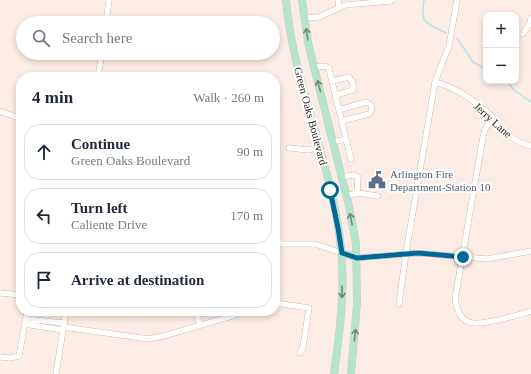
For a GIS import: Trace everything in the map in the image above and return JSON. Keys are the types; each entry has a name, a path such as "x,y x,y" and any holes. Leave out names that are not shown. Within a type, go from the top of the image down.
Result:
{"main road":[{"name":"Green Oaks Boulevard","path":"286,0 295,57 330,190 342,253 342,303 334,374"},
{"path":"302,0 304,18 314,67 342,177 356,244 356,320 350,374"},
{"path":"299,70 314,67"},
{"path":"330,190 344,186"},
{"path":"342,253 357,258"}],"street":[{"path":"107,16 109,0"},
{"path":"338,0 339,7"},
{"path":"304,18 327,14 339,7 391,0"},
{"path":"399,304 435,82 449,46 457,0"},
{"path":"523,34 530,23 531,18"},
{"path":"99,72 101,60"},
{"path":"314,67 325,66 329,68 351,159"},
{"path":"332,81 349,77 353,83 353,90 336,95"},
{"name":"Jerry Lane","path":"435,82 445,85 466,96 493,118 510,137 523,144 531,146"},
{"path":"339,110 366,102 371,105 372,112 369,114 342,121"},
{"path":"0,111 16,117"},
{"path":"493,118 485,129 455,299 456,307 463,319 470,323 491,321 531,311"},
{"path":"333,142 346,139"},
{"path":"289,148 308,150 319,148"},
{"path":"342,177 354,175 358,177 357,193"},
{"path":"346,196 357,193 378,196"},
{"path":"280,243 315,244 342,253"},
{"path":"357,258 406,254 429,254 488,259 531,250"},
{"path":"0,293 16,295"},
{"path":"280,304 309,308 303,347 300,353"},
{"path":"0,357 10,358 19,356 26,316"},
{"path":"56,374 65,316"},
{"path":"197,316 200,325"},
{"path":"25,322 149,338 167,335 232,316"}],"waterway":[{"path":"424,0 424,19 429,24 446,33"},
{"path":"457,38 473,62 483,67"},
{"path":"509,84 514,90 531,102"}],"place":[{"name":"Arlington Fire Department-Station 10","path":"377,180"}],"route":[{"path":"330,190 342,253 357,258 418,253 463,257"}]}
